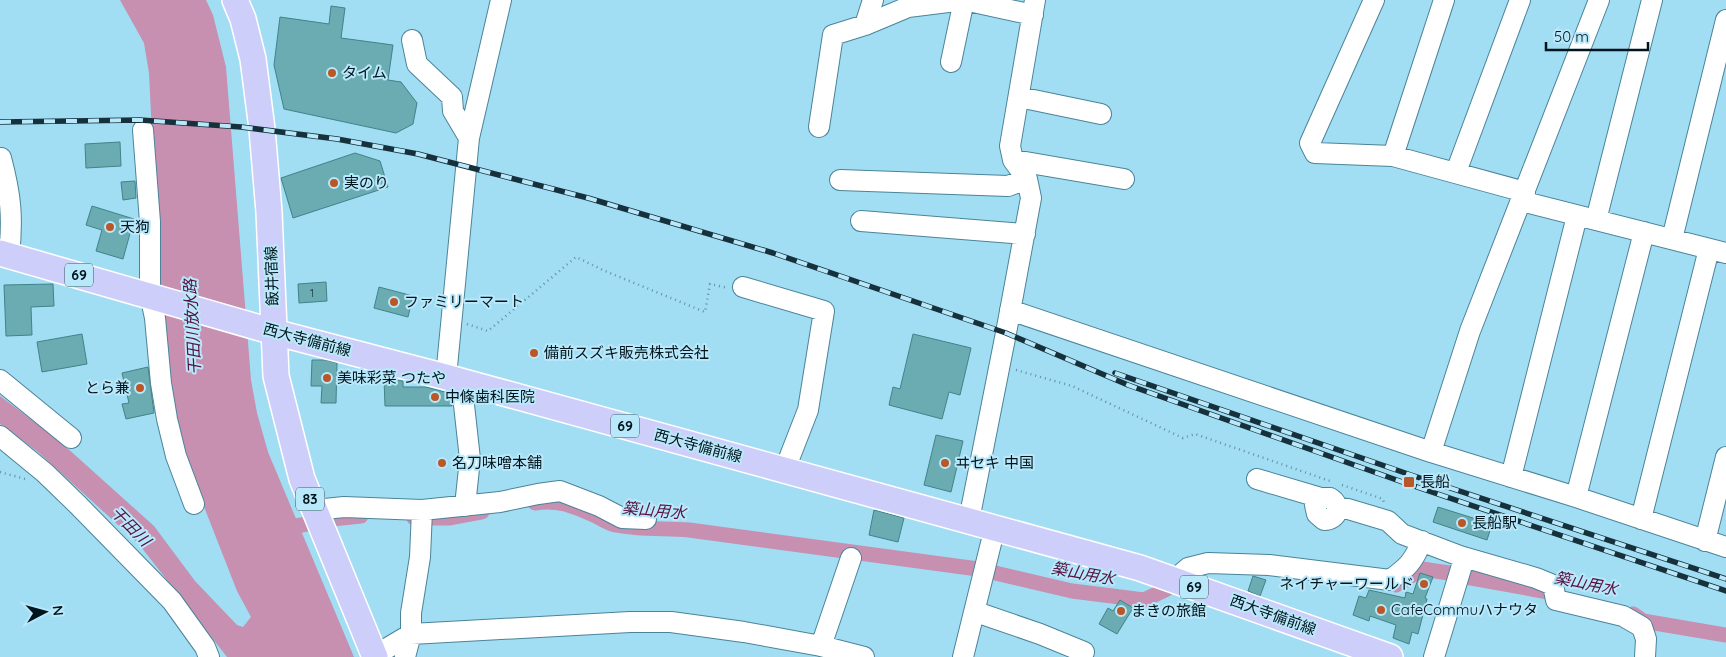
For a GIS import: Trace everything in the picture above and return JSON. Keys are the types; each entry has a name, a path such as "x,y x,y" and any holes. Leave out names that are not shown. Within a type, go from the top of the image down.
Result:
{"main road":[{"name":"飯井宿線","path":"235,0 243,19 253,59 262,130 269,212 264,329 302,479 375,656"},
{"name":"西大寺備前線","path":"4,255 154,296 264,329 785,469 1140,568 1390,657"}],"street":[{"path":"465,506 470,459 464,405 452,379 451,318 469,138 500,0"},
{"path":"864,25 873,0"},
{"path":"950,62 964,0"},
{"path":"819,127 833,35 908,7 964,0 1034,7 1010,146 1014,160 1027,178 1032,198 969,520"},
{"path":"1374,0 1310,143 1316,153 1393,156 1456,172 1586,218 1718,251 1641,519"},
{"path":"1393,156 1444,0"},
{"path":"1456,172 1520,0"},
{"path":"1431,452 1470,331 1599,0"},
{"path":"1511,477 1652,0"},
{"path":"1672,239 1726,20"},
{"path":"412,40 417,64 452,97 453,112 469,138"},
{"path":"1018,97 1101,114"},
{"path":"143,130 161,383 176,456 194,504"},
{"path":"1,158 9,188 12,226 4,255"},
{"path":"1014,160 1124,179"},
{"path":"840,180 1008,186 1027,178"},
{"path":"861,221 1025,234"},
{"path":"1576,497 1644,232"},
{"path":"743,287 824,311 808,410 785,469"},
{"path":"1010,310 1431,452 1576,497 1726,548"},
{"path":"0,380 71,438"},
{"path":"0,436 45,473 172,601 205,647 209,657"},
{"path":"1705,540 1726,457"},
{"path":"315,510 344,507 421,516 465,506 500,502 560,491 599,506 622,518 646,520"},
{"path":"1325,505 1348,509 1388,521 1402,534 1460,556 1536,578 1554,592 1623,616 1642,627 1646,639 1645,657"},
{"path":"405,657 411,634 411,613 420,557 421,516"},
{"path":"963,657 976,612 995,527"},
{"path":"1174,580 1188,568 1208,563 1269,565 1390,580 1406,568 1415,558 1422,542"},
{"path":"1434,657 1463,562 1460,556"},
{"path":"822,646 851,558"},
{"path":"976,612 1040,634 1084,652"},
{"path":"375,656 411,634 630,622 671,622 744,632 822,646 857,656"}],"path":[{"path":"451,318 488,331 576,257 605,271 705,312 710,284 736,289 743,287"},
{"path":"1000,366 1072,386 1183,438 1195,434 1383,499 1387,509"}],"water":[{"path":"120,0 206,0 213,15 226,67 251,380 257,413 268,452 354,657 227,657 138,543 38,452 0,424 0,396 56,438 154,526 195,581 237,625 243,627 251,617 237,591 192,476 179,436 170,390 166,325 160,281 149,73 144,43"}],"building":[{"name":"タイム","path":"331,6 345,8 341,38 393,45 388,80 401,82 417,103 413,124 396,133 284,109 274,65 280,17 329,24"},
{"path":"120,142 121,166 86,168 85,144"},
{"name":"実のり","path":"355,153 380,161 388,187 293,218 281,178"},
{"path":"135,181 136,198 123,200 121,182"},
{"path":"92,206 134,219 123,259 96,251 102,230 86,225"},
{"path":"326,282 327,301 299,303 298,284"},
{"path":"53,284 54,306 31,307 32,335 6,336 4,285"},
{"name":"ファミリーマート","path":"379,287 413,296 408,317 374,308"},
{"path":"82,334 87,364 42,372 37,342"},
{"path":"913,334 971,348 960,395 949,392 942,419 889,405 893,387 900,389"},
{"path":"312,360 326,360 337,363 336,403 321,403 322,386 311,386"},
{"path":"148,367 154,413 126,419 122,404 129,403 122,373"},
{"path":"384,379 403,381 403,387 426,387 449,393 452,406 385,406"},
{"path":"936,435 963,441 951,492 924,485"},
{"name":"長船駅","path":"1438,507 1492,524 1487,540 1433,522"},
{"path":"874,510 904,518 898,542 869,535"},
{"path":"1420,573 1433,577 1425,598 1427,599 1418,634 1412,632 1409,644 1393,638 1396,625 1370,616 1369,621 1353,615 1359,596 1366,598 1369,590 1405,598 1406,592 1413,594"},
{"path":"1253,576 1266,580 1260,596 1248,591"},
{"path":"1120,600 1133,608 1117,634 1099,624 1108,608 1113,611"}],"waterway":[{"name":"築山用水","path":"535,503 560,503 590,513 611,524 625,527 689,530 978,569"},
{"name":"築山用水","path":"414,518 450,518 482,512"},
{"name":"築山用水","path":"332,519 361,516"},
{"name":"築山用水","path":"296,526 307,524"},
{"name":"築山用水","path":"1396,585 1422,569 1449,573"},
{"name":"築山用水","path":"991,572 1072,591 1144,600 1167,589"},
{"name":"築山用水","path":"1466,577 1559,594"},
{"name":"築山用水","path":"1633,614 1643,621 1726,635"}],"railway":[{"path":"0,122 140,120 241,127 337,139 418,154 588,198 773,253 1006,333 1128,385 1408,484 1726,591"},
{"path":"1115,373 1411,475 1726,579"}],"place":[{"name":"タイム","path":"332,73"},
{"name":"実のり","path":"334,183"},
{"name":"天狗","path":"110,227"},
{"name":"ファミリーマート","path":"394,302"},
{"name":"備前スズキ販売株式会社","path":"534,353"},
{"name":"美味彩菜 つたや","path":"327,378"},
{"name":"とら兼","path":"140,388"},
{"name":"中條歯科医院","path":"435,397"},
{"name":"名刀味噌本舗","path":"442,463"},
{"name":"ヰセキ 中国","path":"945,463"},
{"name":"長船","path":"1409,482"},
{"name":"長船駅","path":"1462,523"},
{"name":"ネイチャーワールド","path":"1424,584"},
{"name":"CafeCommuハナウタ","path":"1381,610"},
{"name":"まきの旅館","path":"1121,611"}],"water label":[{"name":"干田川放水路","path":"192,327"},
{"name":"干田川","path":"131,526"}]}
